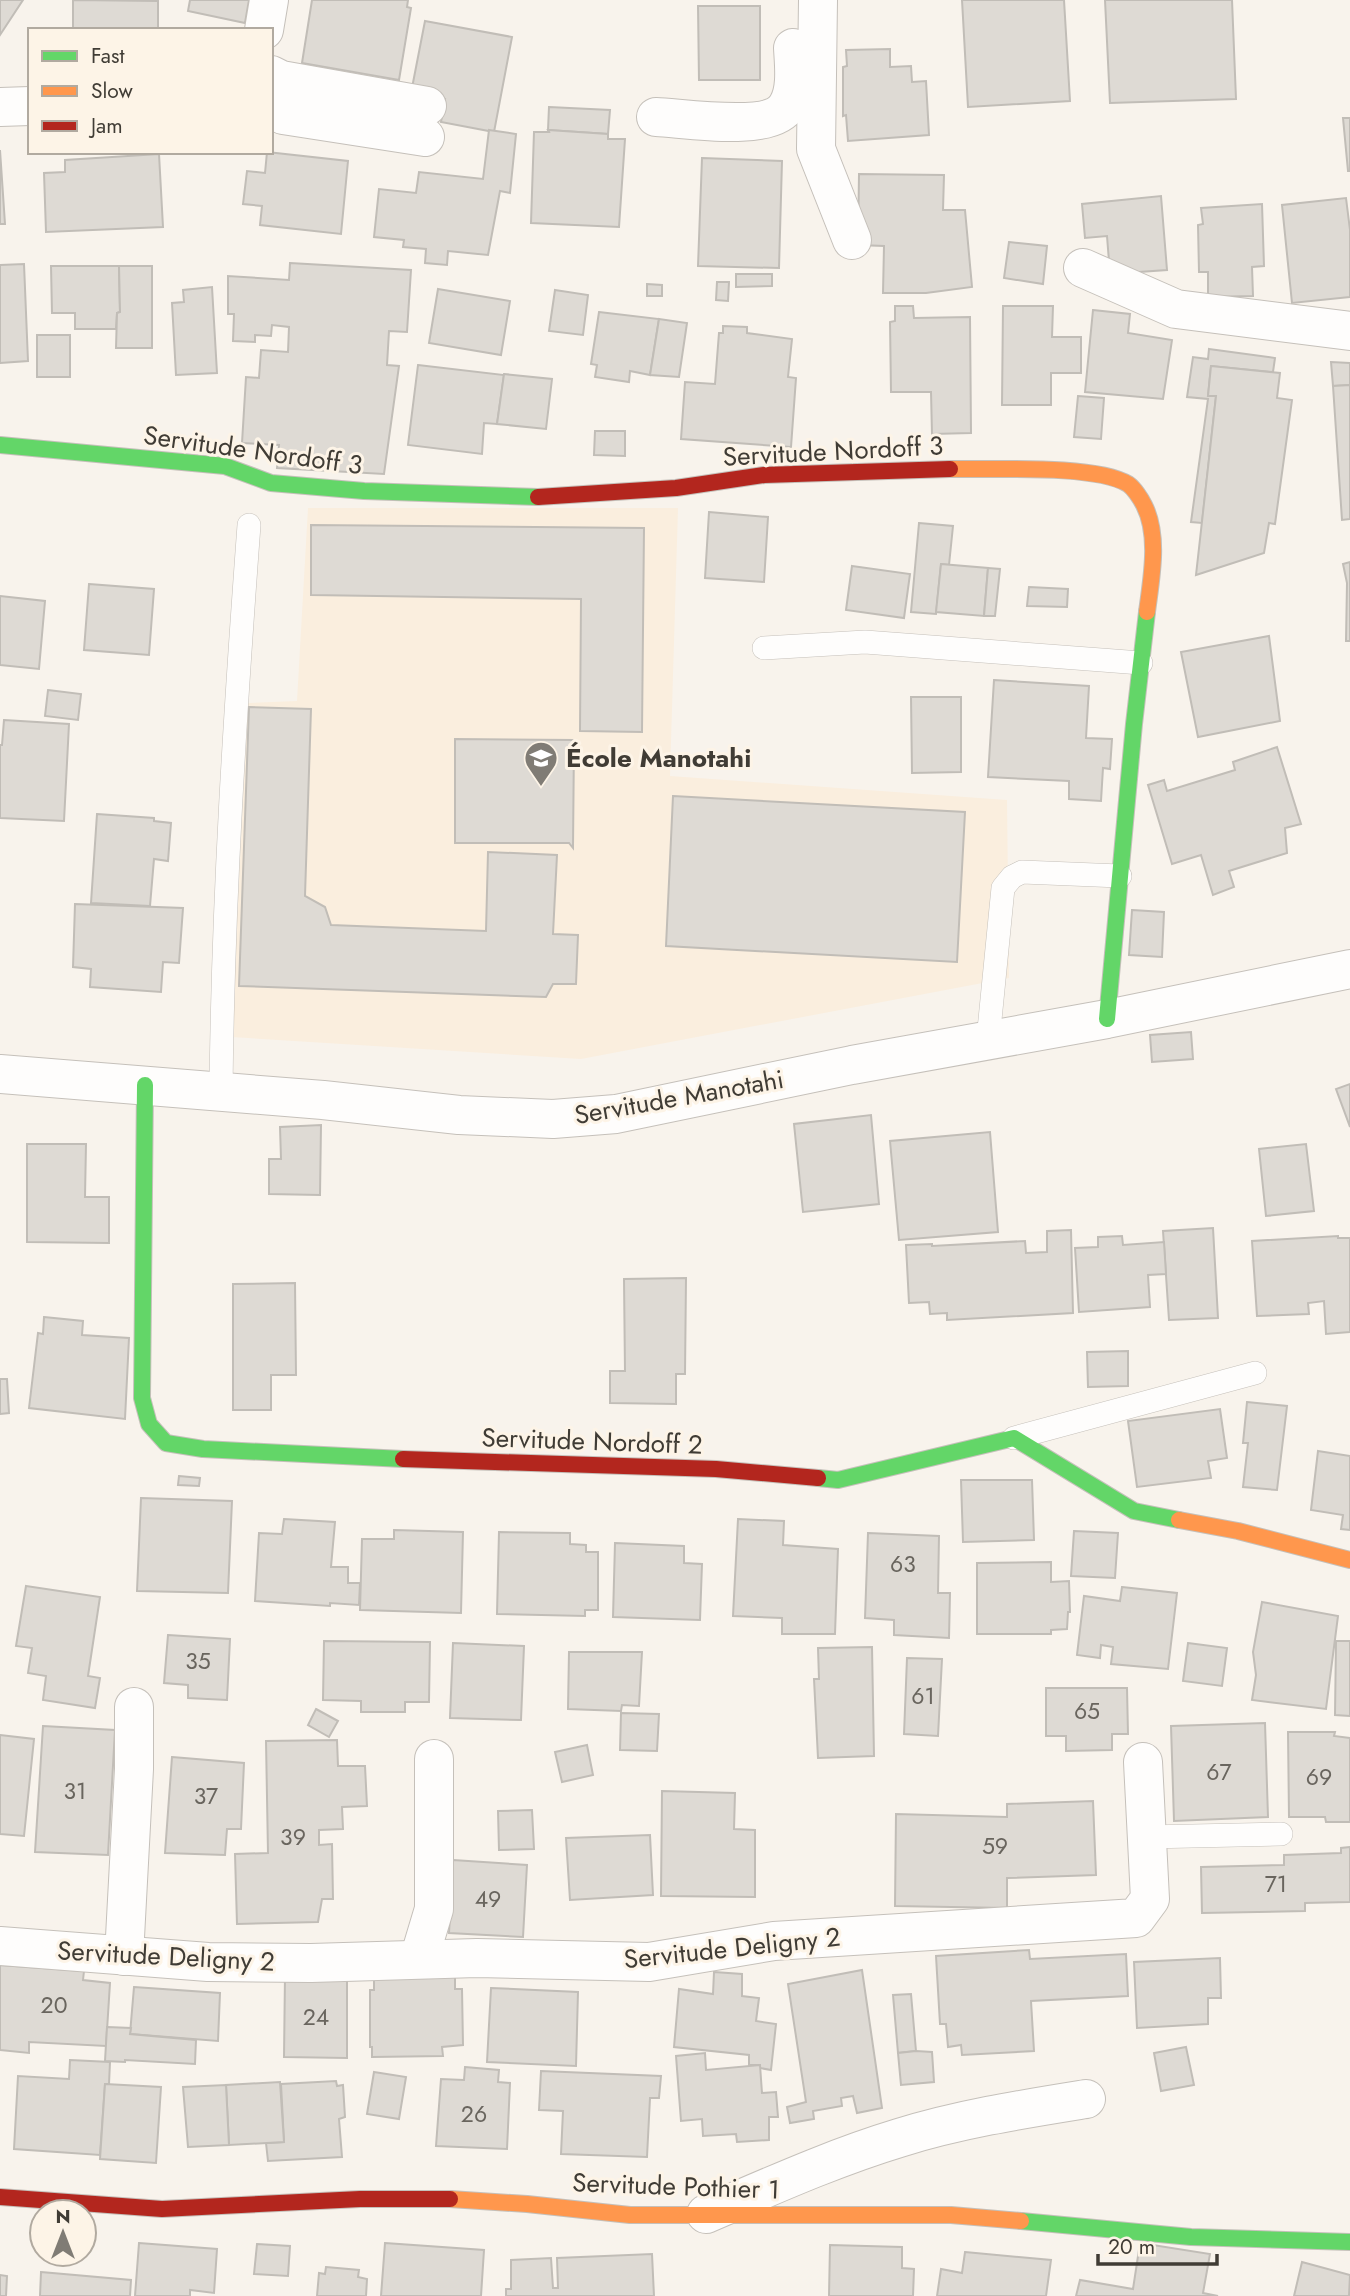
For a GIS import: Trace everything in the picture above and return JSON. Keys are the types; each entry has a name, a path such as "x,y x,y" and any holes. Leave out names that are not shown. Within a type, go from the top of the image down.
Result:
{"street":[{"path":"264,28 269,0"},
{"path":"656,117 757,122 779,115 788,106 794,79 792,0"},
{"path":"818,0 816,149 852,240"},
{"path":"273,76 426,121 283,115 273,109"},
{"path":"0,107 28,106"},
{"path":"1083,268 1176,309 1350,331"},
{"name":"Servitude Nordoff 3","path":"0,445 225,466 271,483 467,496 559,497 676,488 764,475 946,469 1051,471 1108,476 1130,485 1145,506 1152,533 1151,576 1107,1019"},
{"name":"Servitude Manotahi","path":"0,1074 221,1090 459,1115 553,1119 616,1114 852,1065 1107,1019 1350,969"},
{"name":"Servitude Nordoff 2","path":"145,1085 142,1398 149,1424 166,1443 203,1449 322,1456 716,1469 838,1479 1014,1438"},
{"path":"1014,1438 1134,1511 1238,1531 1350,1560"},
{"path":"124,1956 134,1769 134,1707"},
{"path":"419,1959 435,1909 434,1759"},
{"name":"Servitude Deligny 2","path":"0,1946 208,1962 299,1963 477,1958 649,1962 774,1941 1136,1918 1150,1899 1143,1762"},
{"path":"706,2214 788,2178 899,2138 999,2113 1086,2099"},
{"name":"Servitude Pothier 1","path":"0,2197 162,2209 360,2199 444,2199 527,2204 630,2215 951,2215 1191,2237 1350,2242"}],"lane":[{"path":"221,1090 223,976 248,524"},
{"path":"764,648 865,642 1141,663"},
{"path":"988,1040 1003,888 1012,877 1022,872 1120,876"},
{"path":"1014,1438 1255,1373"},
{"path":"1147,1837 1281,1834"}],"shaded area":[{"name":"École Manotahi","path":"308,508 678,508 670,776 1007,800 1009,978 581,1059 231,1037 248,703 297,701"}],"building":[{"path":"0,0 23,0 0,35"},
{"path":"73,0 158,1 158,28 73,28"},
{"path":"190,0 249,0 245,23 188,11"},
{"path":"312,0 408,0 407,7 411,8 399,80 302,63"},
{"path":"962,0 1064,0 1070,101 968,107"},
{"path":"1105,0 1232,0 1236,99 1110,103"},
{"path":"698,6 760,6 760,80 699,80"},
{"path":"425,21 512,37 494,132 441,122 445,99 411,93"},
{"path":"890,49 890,67 911,66 912,82 926,81 929,135 848,141 846,115 843,116 843,67 847,66 846,50"},
{"path":"549,107 610,110 608,134 548,130"},
{"path":"1343,118 1350,118 1350,171 1348,171"},
{"path":"489,130 516,134 510,193 500,191 488,255 448,251 447,265 425,263 426,249 403,247 404,240 374,237 379,189 416,193 419,172 483,179"},
{"path":"548,130 608,134 608,139 625,139 619,227 531,223 534,132 549,132"},
{"path":"0,150 5,224 0,224"},
{"path":"273,153 348,161 341,234 260,225 262,206 243,204 247,171 265,173 267,154"},
{"path":"159,154 163,227 46,232 44,173 65,172 65,160"},
{"path":"702,158 782,161 779,268 698,266"},
{"path":"859,174 944,175 943,210 965,210 972,287 926,293 883,293 884,246 858,245"},
{"path":"1161,196 1167,270 1110,274 1107,236 1085,238 1082,204"},
{"path":"1346,198 1350,230 1350,297 1292,303 1282,205"},
{"path":"1262,204 1264,266 1252,267 1253,296 1208,297 1208,272 1199,272 1198,225 1203,224 1201,208"},
{"path":"1009,242 1047,246 1043,284 1004,278"},
{"path":"290,263 411,270 407,332 389,331 387,365 399,366 384,474 277,468 279,445 242,443 246,377 259,378 261,350 288,352 289,327 272,325 271,336 255,335 255,342 233,341 234,314 228,314 228,276 289,280"},
{"path":"24,264 28,361 0,363 0,265"},
{"path":"51,266 119,266 120,312 117,313 116,329 75,329 75,313 52,313"},
{"path":"119,266 152,266 152,348 116,348 117,313 120,312"},
{"path":"736,274 772,274 772,286 736,287"},
{"path":"717,282 729,282 728,301 716,300"},
{"path":"647,284 662,285 662,296 647,296"},
{"path":"212,287 217,373 176,375 172,303 184,302 183,290"},
{"path":"438,289 510,301 501,355 429,343"},
{"path":"555,290 588,295 583,335 549,331"},
{"path":"895,306 913,306 914,318 970,317 971,433 932,434 931,392 891,392 890,322 895,321"},
{"path":"1003,306 1053,306 1052,337 1081,337 1081,373 1051,373 1051,405 1002,405"},
{"path":"1093,310 1130,314 1128,333 1172,340 1163,399 1085,392"},
{"path":"599,312 659,319 650,375 630,371 629,382 595,377 597,365 591,364"},
{"path":"659,319 687,323 679,377 650,375"},
{"path":"723,326 747,327 747,333 792,339 788,377 796,378 791,447 681,439 685,382 715,384 719,333 723,333"},
{"path":"37,335 70,335 70,377 37,377"},
{"path":"1209,349 1275,358 1273,372 1211,366 1208,396 1216,396 1202,523 1191,522 1208,399 1187,397 1193,357 1208,359"},
{"path":"1331,362 1350,363 1350,385 1333,386"},
{"path":"418,365 504,375 497,424 484,423 482,454 408,445"},
{"path":"1211,366 1280,373 1277,398 1292,400 1275,524 1269,523 1264,553 1196,575 1216,396 1208,396"},
{"path":"504,374 552,379 546,429 497,424"},
{"path":"1350,385 1350,519 1342,520 1333,386"},
{"path":"1078,396 1104,398 1101,439 1074,437"},
{"path":"595,431 625,431 625,456 594,455"},
{"path":"709,512 768,517 764,582 705,578"},
{"path":"919,523 953,526 949,565 941,564 936,614 911,612"},
{"path":"311,525 644,528 642,732 580,731 581,599 311,595"},
{"path":"1350,562 1350,641 1346,641 1347,583 1343,564"},
{"path":"941,564 988,568 984,616 936,612"},
{"path":"852,566 910,574 904,618 846,610"},
{"path":"988,568 1000,569 995,616 984,616"},
{"path":"89,584 154,589 149,655 84,650"},
{"path":"1029,587 1068,589 1067,607 1027,606"},
{"path":"0,596 45,601 39,669 0,665"},
{"path":"1269,636 1280,721 1198,737 1181,652"},
{"path":"994,680 1089,686 1086,738 1112,739 1110,769 1103,768 1101,801 1069,799 1069,781 988,777"},
{"path":"48,690 81,694 78,720 45,716"},
{"path":"911,697 961,697 961,772 912,773"},
{"path":"249,707 311,709 305,896 325,907 331,925 486,931 488,852 557,855 553,934 578,935 576,984 553,984 546,997 239,986"},
{"path":"4,720 69,724 64,821 0,818 0,745"},
{"path":"455,739 574,740 573,848 569,843 455,843"},
{"path":"1277,747 1301,824 1285,828 1287,853 1229,871 1234,887 1213,895 1201,855 1172,864 1148,785 1164,780 1167,791 1235,770 1233,762"},
{"path":"673,796 965,812 957,962 666,946"},
{"path":"97,814 154,818 154,821 171,823 168,861 154,859 150,906 91,903"},
{"path":"75,904 183,908 179,963 163,962 161,992 90,987 91,969 73,967"},
{"path":"1132,910 1164,912 1162,957 1129,955"},
{"path":"1191,1032 1193,1059 1152,1062 1150,1035"},
{"path":"1350,1084 1350,1127 1336,1089"},
{"path":"871,1115 879,1204 803,1212 794,1124"},
{"path":"321,1125 320,1195 269,1194 269,1159 281,1159 280,1127"},
{"path":"990,1132 998,1232 899,1240 890,1141"},
{"path":"27,1144 86,1144 85,1197 109,1197 109,1243 27,1242"},
{"path":"1306,1144 1314,1211 1266,1216 1259,1149"},
{"path":"1213,1228 1218,1318 1169,1320 1163,1231"},
{"path":"1071,1230 1073,1313 947,1320 947,1313 930,1314 929,1302 909,1303 906,1245 1025,1241 1026,1253 1047,1252 1047,1231"},
{"path":"1122,1236 1123,1245 1164,1242 1166,1274 1148,1275 1150,1307 1079,1312 1075,1248 1098,1247 1098,1237"},
{"path":"1338,1236 1350,1238 1350,1332 1326,1334 1324,1301 1308,1303 1309,1314 1257,1316 1252,1241"},
{"path":"686,1278 685,1374 676,1374 676,1404 610,1403 610,1371 625,1371 624,1279"},
{"path":"295,1283 296,1375 271,1375 271,1410 233,1410 233,1284"},
{"path":"44,1317 83,1321 82,1335 129,1338 125,1419 29,1408 38,1333 43,1334"},
{"path":"1128,1351 1128,1386 1088,1387 1087,1352"},
{"path":"0,1379 7,1379 9,1413 0,1414"},
{"path":"1247,1402 1287,1406 1277,1490 1243,1487 1248,1443 1243,1443"},
{"path":"1220,1409 1227,1458 1208,1461 1211,1478 1137,1487 1128,1421"},
{"path":"1318,1451 1350,1456 1350,1530 1341,1529 1343,1515 1311,1510"},
{"path":"179,1476 200,1478 199,1486 178,1485"},
{"path":"961,1480 1032,1480 1034,1540 963,1542"},
{"path":"141,1498 232,1501 228,1593 137,1591"},
{"path":"284,1519 335,1522 331,1567 348,1567 348,1583 360,1583 359,1605 330,1603 330,1606 255,1601 259,1533 282,1534"},
{"path":"738,1519 784,1521 783,1545 838,1549 835,1634 782,1634 782,1618 733,1616"},
{"path":"394,1530 463,1532 461,1613 360,1610 362,1539 394,1539"},
{"path":"1074,1531 1118,1533 1115,1578 1071,1576"},
{"path":"499,1532 570,1533 570,1544 586,1545 586,1552 598,1552 598,1610 585,1610 585,1616 497,1614"},
{"path":"868,1533 939,1536 938,1593 950,1593 949,1638 894,1635 894,1620 865,1618"},
{"path":"615,1543 684,1546 684,1563 702,1564 700,1620 613,1617"},
{"path":"1051,1562 1051,1582 1069,1581 1070,1612 1067,1629 1051,1630 1051,1634 977,1634 977,1563"},
{"path":"26,1586 100,1597 88,1676 100,1678 95,1708 43,1700 46,1676 28,1673 32,1648 16,1646"},
{"path":"1122,1587 1177,1593 1168,1669 1111,1664 1113,1647 1101,1645 1100,1658 1077,1655 1084,1596 1120,1601"},
{"path":"1262,1602 1338,1616 1326,1709 1252,1700 1256,1675 1253,1652"},
{"path":"168,1635 230,1639 227,1700 188,1698 188,1685 164,1683"},
{"path":"324,1641 430,1642 429,1702 405,1702 405,1712 361,1712 361,1701 323,1700"},
{"path":"1336,1641 1350,1641 1350,1716 1335,1715"},
{"path":"453,1643 524,1646 521,1720 450,1718"},
{"path":"1188,1643 1227,1648 1222,1686 1183,1681"},
{"path":"872,1647 874,1756 818,1758 814,1679 819,1679 818,1648"},
{"path":"569,1652 642,1652 639,1706 622,1705 621,1711 568,1709"},
{"path":"907,1658 942,1659 938,1736 904,1734"},
{"path":"1046,1688 1127,1688 1128,1734 1112,1734 1112,1750 1066,1751 1066,1736 1046,1736"},
{"path":"316,1709 338,1721 329,1737 308,1725"},
{"path":"621,1713 659,1714 657,1751 620,1750"},
{"path":"1265,1723 1268,1817 1174,1821 1171,1726"},
{"path":"43,1726 115,1730 108,1855 35,1852"},
{"path":"1288,1732 1335,1732 1334,1736 1350,1738 1350,1822 1326,1822 1325,1817 1289,1817"},
{"path":"0,1735 34,1739 24,1836 0,1834"},
{"path":"337,1740 338,1766 365,1766 367,1806 342,1807 343,1829 319,1830 319,1845 332,1844 333,1899 322,1899 318,1922 237,1924 235,1854 268,1853 266,1741"},
{"path":"587,1745 593,1775 562,1782 555,1752"},
{"path":"172,1757 244,1763 241,1829 227,1829 225,1855 165,1853"},
{"path":"662,1791 735,1793 734,1829 755,1830 755,1897 661,1896"},
{"path":"1093,1801 1096,1875 1007,1878 1007,1908 895,1906 896,1814 1007,1817 1007,1804"},
{"path":"532,1810 534,1849 499,1850 498,1811"},
{"path":"650,1835 653,1895 570,1900 566,1838"},
{"path":"1350,1847 1350,1902 1305,1903 1305,1911 1202,1913 1201,1867 1284,1865 1284,1855 1341,1853 1341,1848"},
{"path":"453,1860 527,1865 523,1937 449,1933"},
{"path":"1029,1950 1030,1959 1126,1954 1128,1996 1031,2001 1034,2051 962,2055 961,2045 948,2047 946,2024 940,2024 936,1956"},
{"path":"1220,1958 1221,1998 1208,1998 1208,2024 1137,2028 1134,1962"},
{"path":"0,1965 84,1971 83,1980 110,1983 106,2046 29,2042 29,2053 0,2050"},
{"path":"862,1970 882,2108 857,2113 853,2096 841,2098 842,2106 813,2111 814,2119 790,2123 787,2107 806,2102 788,1984"},
{"path":"714,1972 742,1974 742,1996 759,1998 756,2021 776,2024 771,2070 760,2068 760,2065 749,2065 749,2055 674,2047 679,1989 713,1994"},
{"path":"455,1974 455,1989 462,1989 463,2045 442,2047 443,2056 372,2057 370,1990 374,1990 374,1975"},
{"path":"285,1975 347,1976 347,2058 284,2057"},
{"path":"134,1987 220,1993 218,2041 130,2034"},
{"path":"491,1988 578,1992 576,2066 487,2062"},
{"path":"911,1994 916,2051 898,2053 893,1995"},
{"path":"107,2027 131,2028 130,2034 196,2040 195,2064 105,2061"},
{"path":"1186,2047 1194,2085 1161,2091 1154,2053"},
{"path":"932,2052 934,2082 901,2085 898,2053"},
{"path":"705,2053 706,2070 760,2065 762,2093 776,2092 778,2117 769,2117 769,2140 737,2142 736,2134 703,2136 702,2119 681,2121 676,2056"},
{"path":"70,2060 110,2062 109,2084 105,2084 100,2155 14,2149 18,2076 69,2079"},
{"path":"465,2067 499,2070 498,2082 510,2083 507,2149 436,2146 441,2079 464,2080"},
{"path":"541,2071 661,2076 659,2098 650,2098 647,2157 561,2154 563,2111 539,2110"},
{"path":"374,2072 406,2077 399,2119 367,2114"},
{"path":"336,2081 337,2086 343,2085 345,2117 339,2119 342,2157 268,2161 266,2143 284,2142 281,2084"},
{"path":"280,2082 284,2142 229,2145 226,2085"},
{"path":"105,2084 161,2087 156,2163 100,2159"},
{"path":"226,2085 229,2145 188,2147 183,2087"},
{"path":"139,2243 217,2249 214,2293 190,2290 190,2296 135,2296"},
{"path":"385,2243 484,2250 481,2296 381,2296"},
{"path":"1140,2243 1210,2254 1203,2293 1218,2296 1076,2296 1080,2280 1133,2289"},
{"path":"257,2244 290,2246 288,2276 254,2274"},
{"path":"830,2245 902,2247 902,2268 914,2269 913,2296 829,2296"},
{"path":"965,2252 1051,2260 1046,2296 937,2296 941,2269 962,2273"},
{"path":"652,2254 654,2296 506,2296 506,2289 511,2289 511,2260 551,2258 553,2288 558,2288 557,2258"},
{"path":"1302,2262 1350,2275 1349,2296 1294,2296"},
{"path":"326,2267 359,2270 358,2277 367,2279 366,2296 317,2296 319,2273 325,2274"},
{"path":"41,2272 131,2280 130,2296 40,2296"},
{"path":"0,2275 7,2276 6,2296 0,2296"}],"traffic: fast":[{"path":"0,445 225,466 271,483 364,491 538,497"},
{"path":"1107,1019 1147,612"},
{"path":"145,1085 142,1398 149,1424 166,1443 203,1449 403,1459"},
{"path":"818,1478 838,1480 1014,1438 1134,1511 1179,1520"},
{"path":"1021,2221 1191,2237 1350,2242"}],"traffic: slow":[{"path":"950,469 1092,473 1128,484 1144,505 1152,530 1153,558 1147,612"},
{"path":"1179,1520 1238,1531 1350,1560"},
{"path":"450,2199 630,2215 951,2215 1021,2221"}],"traffic: jam":[{"path":"538,497 676,488 764,475 950,469"},
{"path":"403,1459 716,1469 818,1478"},
{"path":"0,2197 162,2209 360,2199 450,2199"}],"place":[{"name":"École Manotahi","path":"541,788"}]}
